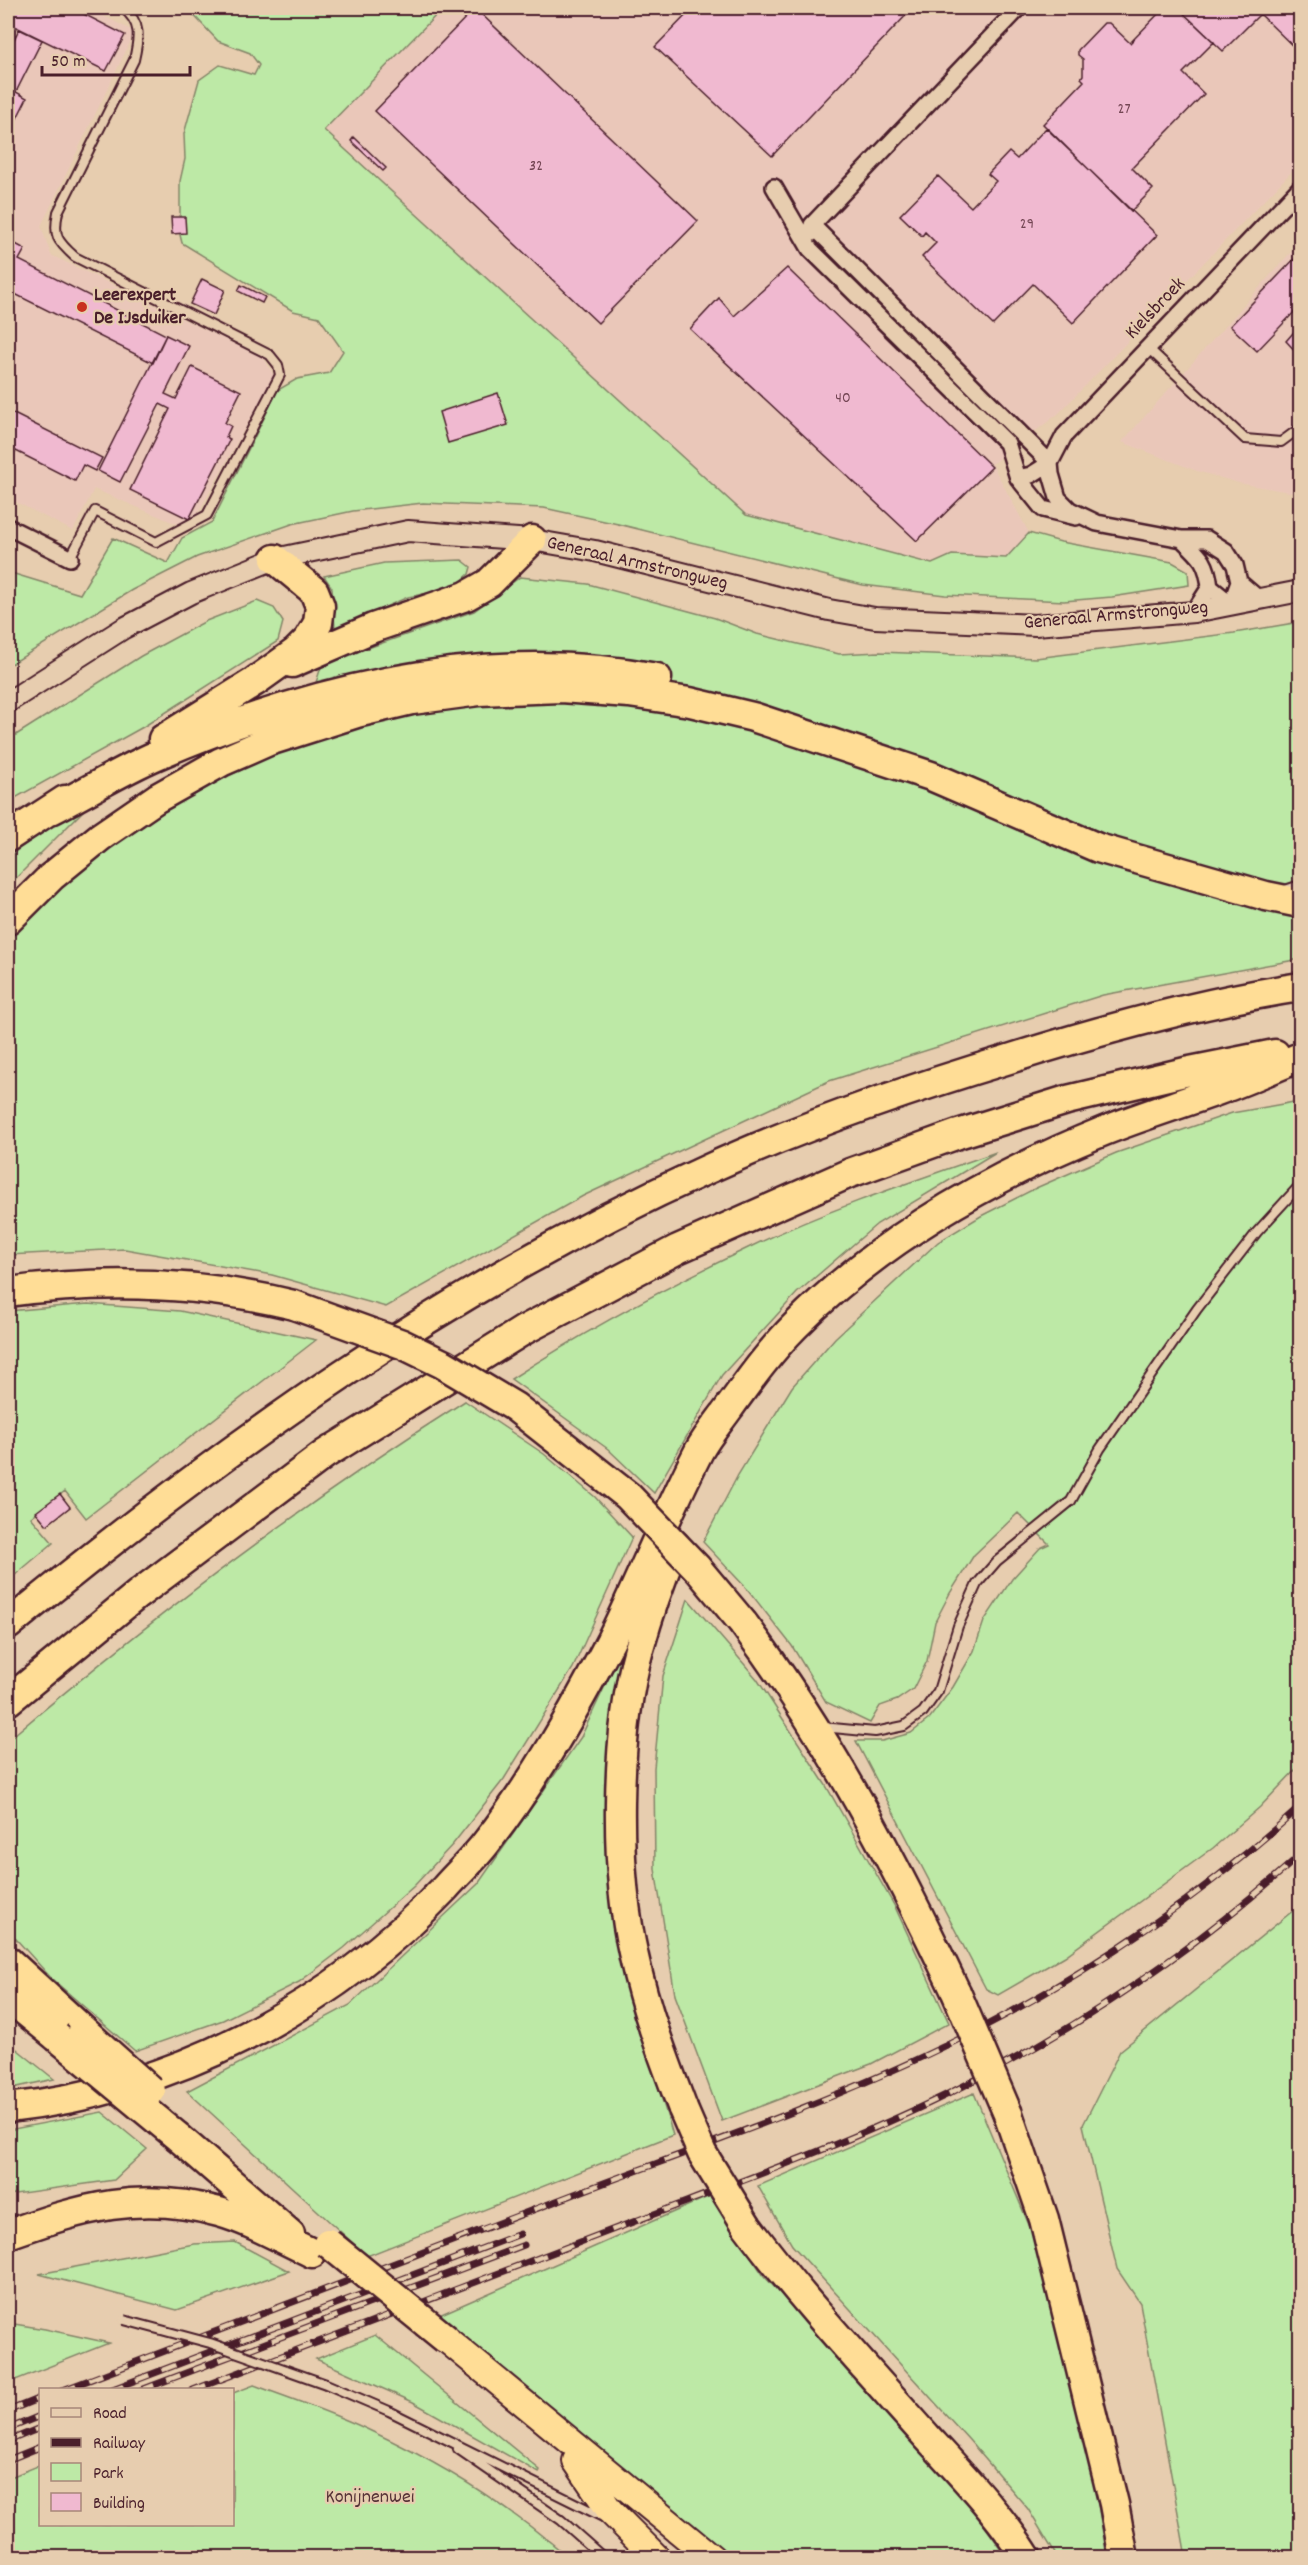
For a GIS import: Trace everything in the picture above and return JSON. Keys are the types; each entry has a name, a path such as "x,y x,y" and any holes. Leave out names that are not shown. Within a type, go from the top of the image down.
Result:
{"highway":[{"path":"255,682 312,652 466,596 489,583 532,540"},
{"path":"8,837 255,682 296,652 308,640 318,623 320,606 314,591 275,559"},
{"path":"49,811 156,755 327,694 393,680 479,668 566,666 635,674 696,685 757,702 871,742 931,776"},
{"path":"8,920 51,877 100,837 157,798 221,762 269,741 357,713 412,700 479,691 561,687 680,700 753,717 931,776 1098,848 1266,896 1300,903"},
{"path":"8,1625 75,1570 251,1436 362,1359 461,1297 632,1205 707,1169 801,1129 923,1085 1063,1042 1170,1013 1300,987"},
{"path":"8,1701 137,1595 325,1454 524,1330 678,1249 850,1173 958,1134 1067,1100 1185,1072 1300,1050"},
{"path":"8,2108 46,2104 109,2090 172,2069 238,2040 304,2003 360,1965 420,1914 484,1846 522,1794 609,1644 701,1448 756,1370 795,1325 862,1266 942,1210 1025,1165 1106,1130 1223,1089 1300,1057"},
{"path":"8,1292 141,1284 197,1287 257,1296 294,1305 402,1344 443,1364 515,1407 628,1496 697,1568 744,1623 815,1727 879,1834 956,1992 1008,2114 1044,2219 1114,2504 1124,2558"},
{"path":"737,1398 711,1452 655,1595 638,1651 625,1723 621,1805 622,1880 632,1944 648,2014 702,2153 747,2226 789,2282 971,2486 1011,2533 1027,2558"},
{"path":"8,1961 70,2034 320,2248 437,2343 712,2558"},
{"path":"8,1997 70,2034"},
{"path":"8,2234 74,2211 135,2202 171,2202 221,2212 320,2248"},
{"path":"437,2343 576,2461 696,2558"},
{"path":"576,2461 610,2511 657,2558"}],"street":[{"path":"810,249 812,225 1019,8"},
{"path":"774,187 810,249 1007,443 1018,478 1043,509 1096,523 1182,539 1208,539 1226,551 1235,565 1239,582 1231,604 1210,587"},
{"name":"Kielsbroek","path":"1050,464 1064,436 1300,188"},
{"path":"812,225 1050,464 1058,498 1070,510 1096,523"},
{"path":"1018,478 1031,475 1050,464"},
{"path":"8,527 70,558"},
{"name":"Generaal Armstrongweg","path":"8,702 124,628 191,592 275,559 408,531 532,540 595,551 829,610 875,618 1035,625 1194,612 1300,591"},
{"path":"1182,539 1198,554 1208,568 1210,587 1194,612"},
{"path":"1239,582 1260,600"}],"lane":[{"path":"70,558 95,511 156,542 207,515 280,375 278,365 270,355 75,257 61,244 54,229 57,212 135,60 140,33 132,15 123,8"},
{"path":"1148,348 1245,439 1281,442 1300,428"},
{"path":"1266,896 1300,885"},
{"path":"815,1727 875,1732 904,1726 923,1712 938,1691 958,1626 977,1584 997,1561 1071,1501 1100,1449 1197,1309 1257,1232 1300,1185"},
{"path":"124,2320 210,2343 326,2384 429,2430 628,2529"},
{"path":"429,2430 561,2520 604,2558"}],"shaded area":[{"name":"Leerexpert De IJsduiker","path":"8,8 88,8 135,32 41,226 51,255 264,358 274,376 189,529 94,489 73,531 8,498"},
{"path":"443,8 1300,8 1300,163 1058,414 992,464 1029,533 1006,558 952,555 932,564 746,515 324,129"},
{"path":"1300,242 1300,494 1239,483 1197,471 1122,442"}],"green space":[{"path":"187,8 443,8 324,130 746,515 932,564 952,555 1006,558 1029,533 1061,542 1172,562 1188,571 1189,585 1112,597 1064,601 945,595 863,585 618,524 544,508 423,503 353,511 292,524 197,557 132,590 8,666 8,572 80,594 113,538 168,563 182,538 212,522 278,390 297,379 329,373 343,351 319,317 293,311 182,243 180,181 185,159 184,134 199,80 220,65 254,75 259,65 250,53 218,41"},
{"path":"462,560 471,567 469,574 458,584 408,597 335,629 332,588 324,576 384,563"},
{"path":"520,577 588,584 715,618 757,634 839,654 879,652 1036,658 1234,633 1300,622 1300,959 1103,995 829,1081 583,1196 386,1307 272,1275 125,1249 8,1255 8,938 22,920 140,818 296,744 322,664 474,611"},
{"path":"257,601 274,608 283,622 278,641 143,727 8,802 8,740 141,656 206,621"},
{"path":"111,783 8,886 8,857"},
{"path":"1300,1101 1300,1765 1260,1807 1213,1848 1065,1956 998,1995 986,1989 856,1741 882,1741 911,1733 929,1719 953,1687 974,1651 984,1621 1012,1579 1040,1548 1049,1544 1018,1513 974,1555 935,1622 927,1661 913,1689 897,1700 880,1706 870,1723 826,1702 792,1646 749,1591 703,1542 738,1475 792,1387 835,1338 938,1242 981,1216 1036,1188 1116,1153 1232,1113"},
{"path":"996,1152 877,1224 797,1293 722,1375 654,1493 608,1449 511,1379 628,1309 750,1247 841,1208"},
{"path":"88,1304 180,1311 316,1340 86,1518 65,1491 31,1517 53,1543 8,1581 8,1311"},
{"path":"465,1401 544,1454 595,1497 632,1537 573,1668 504,1779 453,1844 414,1886 344,1948 299,1982 223,2020 135,2051 52,1979 8,1930 8,1740 118,1649 230,1563 346,1480"},
{"path":"688,1599 757,1679 825,1784 895,1907 949,2023 871,2064 722,2121 675,1995 655,1869 654,1768 663,1676"},
{"path":"641,1609 615,1702 606,1864 630,1995 673,2135 367,2256 187,2091 350,2005 478,1884 581,1737"},
{"path":"1300,1905 1300,2557 1186,2557 1140,2303 1117,2269 1083,2125 1120,2051"},
{"path":"8,2042 54,2079 8,2089"},
{"path":"974,2093 1034,2237 1084,2423 1107,2557 1057,2557 1028,2509 969,2440 792,2245 758,2186"},
{"path":"102,2112 147,2149 114,2180 8,2195 8,2130"},
{"path":"710,2196 764,2276 943,2468 1007,2557 730,2557 437,2316"},
{"path":"235,2242 289,2271 177,2310 39,2274 194,2244"},
{"path":"8,2323 45,2329 109,2343 8,2383"},
{"path":"375,2335 540,2470 539,2473 413,2402 316,2359"},
{"name":"Konijnenwei","path":"254,2385 344,2419 399,2445 475,2488 523,2521 568,2557 8,2557 8,2478 39,2465 39,2526 234,2526 234,2393"}],"building":[{"path":"8,8 72,8 125,35 106,71 8,23"},
{"path":"475,8 698,221 598,323 375,111"},
{"path":"693,8 913,8 772,156 655,47"},
{"path":"1164,8 1178,8 1214,42 1183,73 1204,94 1132,168 1153,189 1131,211 1043,124 1084,81 1081,78 1083,59 1078,55 1078,50 1104,23 1109,23 1130,43"},
{"path":"1178,8 1300,8 1300,53 1260,14 1223,51"},
{"path":"19,29 42,40 16,92 27,98 8,136 8,47 10,48"},
{"path":"1046,128 1157,235 1073,323 1033,284 993,325 922,257 936,243 925,232 922,236 900,215 938,176 971,207 996,181 988,174 1009,152 1017,159"},
{"path":"354,137 386,168 383,171 351,141"},
{"path":"171,217 185,217 186,233 172,234"},
{"path":"8,240 25,249 19,260 166,335 153,363 15,294 8,309"},
{"path":"1300,253 1300,306 1257,351 1230,326"},
{"path":"787,268 992,467 917,541 690,329 719,298 734,316"},
{"path":"202,279 225,290 214,315 190,304"},
{"path":"241,285 265,297 262,303 238,291"},
{"path":"1300,325 1300,356 1286,341"},
{"path":"166,335 189,346 165,394 176,399 192,367 241,391 225,423 231,426 226,437 230,439 189,519 130,490 170,409 160,404 120,482 98,471"},
{"path":"498,393 508,425 448,443 439,412"},
{"path":"8,411 102,458 95,471 83,465 75,481 8,447"},
{"path":"60,1494 70,1507 47,1525 36,1512"}],"railway":[{"path":"68,2388 784,2116 934,2051 1026,2004 1109,1954 1226,1870 1300,1807"},
{"path":"198,2388 783,2165 865,2132 946,2095 1041,2044 1131,1987 1218,1924 1300,1855"},
{"path":"115,2388 520,2234"},
{"path":"146,2388 524,2245"},
{"path":"8,2411 39,2398"},
{"path":"8,2429 39,2416"},
{"path":"8,2441 39,2428"},
{"path":"8,2460 39,2447"}],"place":[{"name":"Leerexpert De IJsduiker","path":"82,307"}]}
